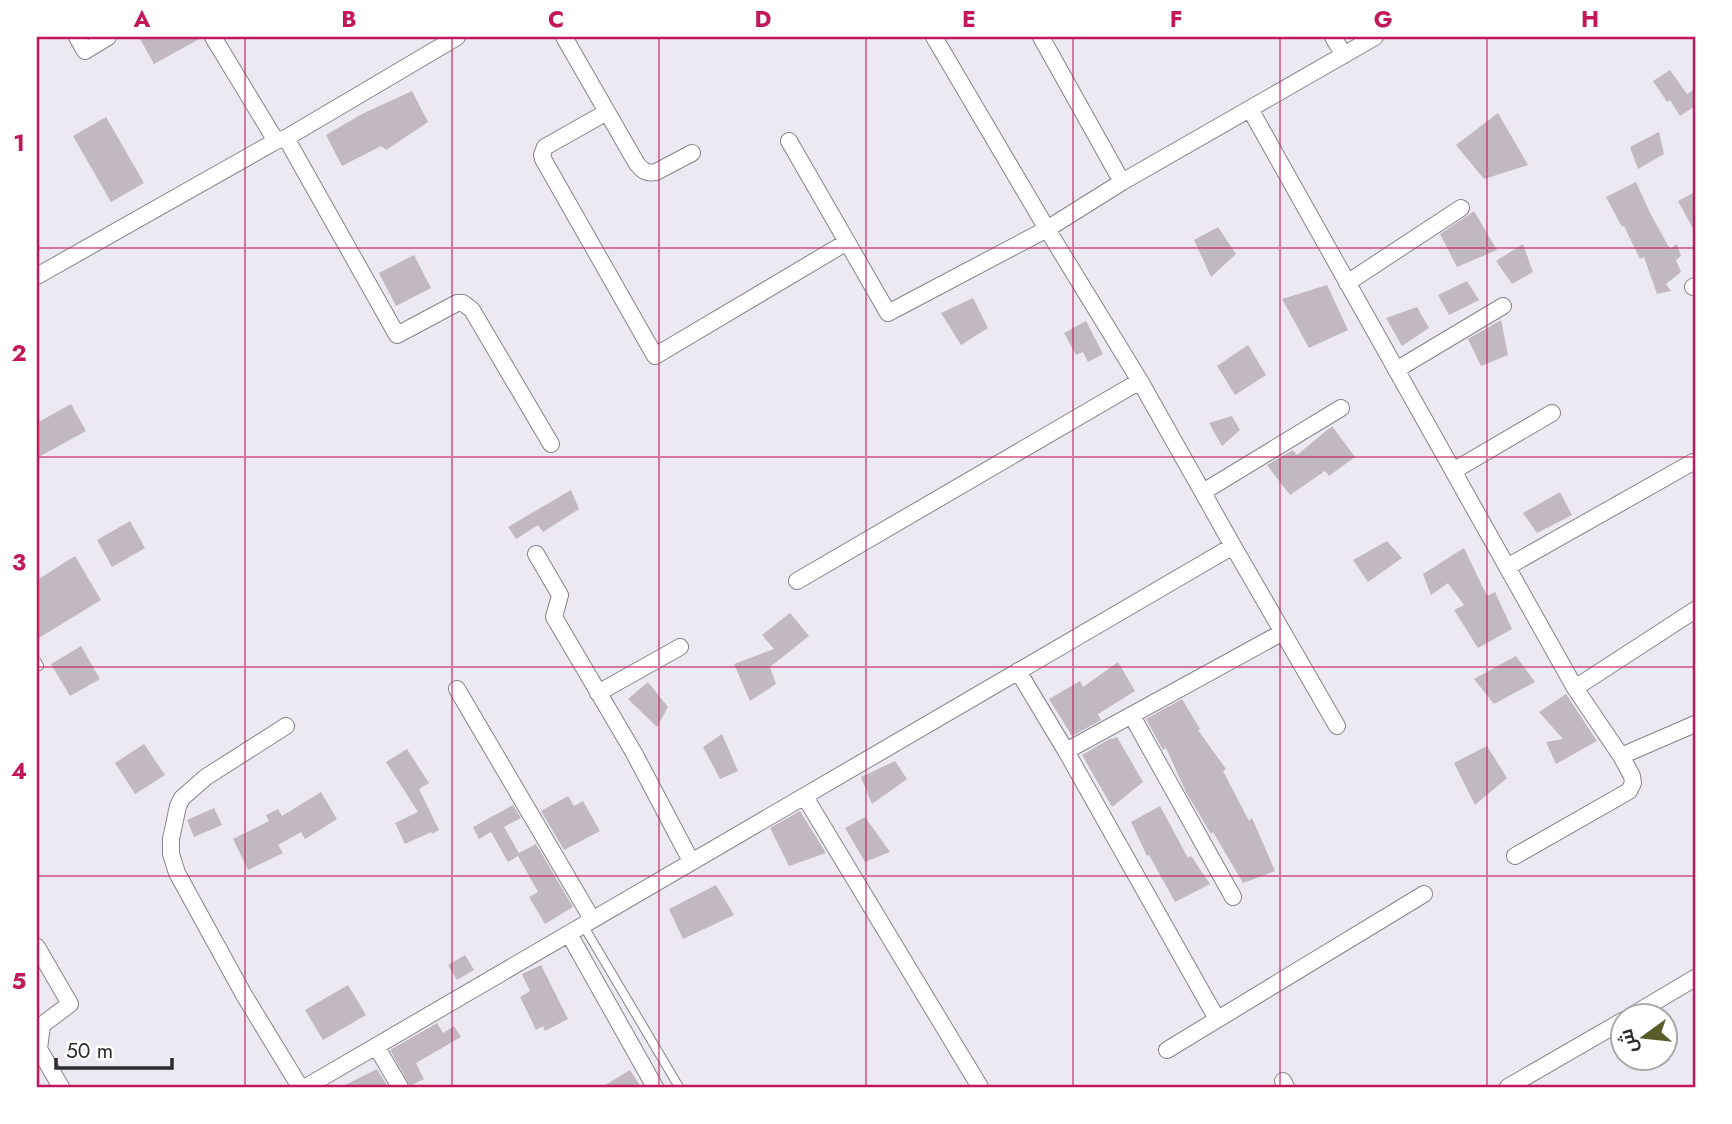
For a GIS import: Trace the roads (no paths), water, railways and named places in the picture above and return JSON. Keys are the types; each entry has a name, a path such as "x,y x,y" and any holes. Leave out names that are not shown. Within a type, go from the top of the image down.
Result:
{"street":[{"path":"77,37 85,51 108,37"},
{"path":"213,37 281,139 397,335 457,303 463,303 472,310 551,444"},
{"path":"37,276 457,37"},
{"path":"564,37 643,171 650,174 656,172 692,153"},
{"path":"934,37 1140,381 1337,726"},
{"path":"1041,37 1122,182"},
{"path":"1333,37 1344,55"},
{"path":"789,141 888,313 1047,229 1122,182 1375,37"},
{"path":"1250,109 1575,688 1621,755 1632,776 1633,783 1629,791 1515,856"},
{"path":"607,112 545,147 542,155 655,356 847,242"},
{"path":"1347,283 1461,208"},
{"path":"1396,370 1503,306"},
{"path":"797,581 1140,381"},
{"path":"1203,492 1341,408"},
{"path":"1453,471 1552,413"},
{"path":"1507,566 1693,462"},
{"path":"306,1087 1233,546"},
{"path":"536,554 560,595 554,617 634,753 691,861"},
{"path":"1575,688 1695,610"},
{"path":"1066,751 1283,632"},
{"path":"598,693 680,647"},
{"path":"1018,671 1217,1019"},
{"path":"457,689 588,922"},
{"path":"1132,716 1233,897"},
{"path":"1621,755 1695,724"},
{"path":"286,726 206,778 182,798 172,839 172,854 177,873 244,995 300,1087"},
{"path":"805,797 980,1087"},
{"path":"1167,1050 1424,894"},
{"path":"569,934 655,1087"},
{"path":"37,947 70,1004 42,1025 39,1049 61,1087"},
{"path":"1655,1002 1695,978"},
{"path":"1508,1087 1610,1028"},
{"path":"376,1046 400,1087"}],"lane":[{"path":"588,922 679,1087"}]}
